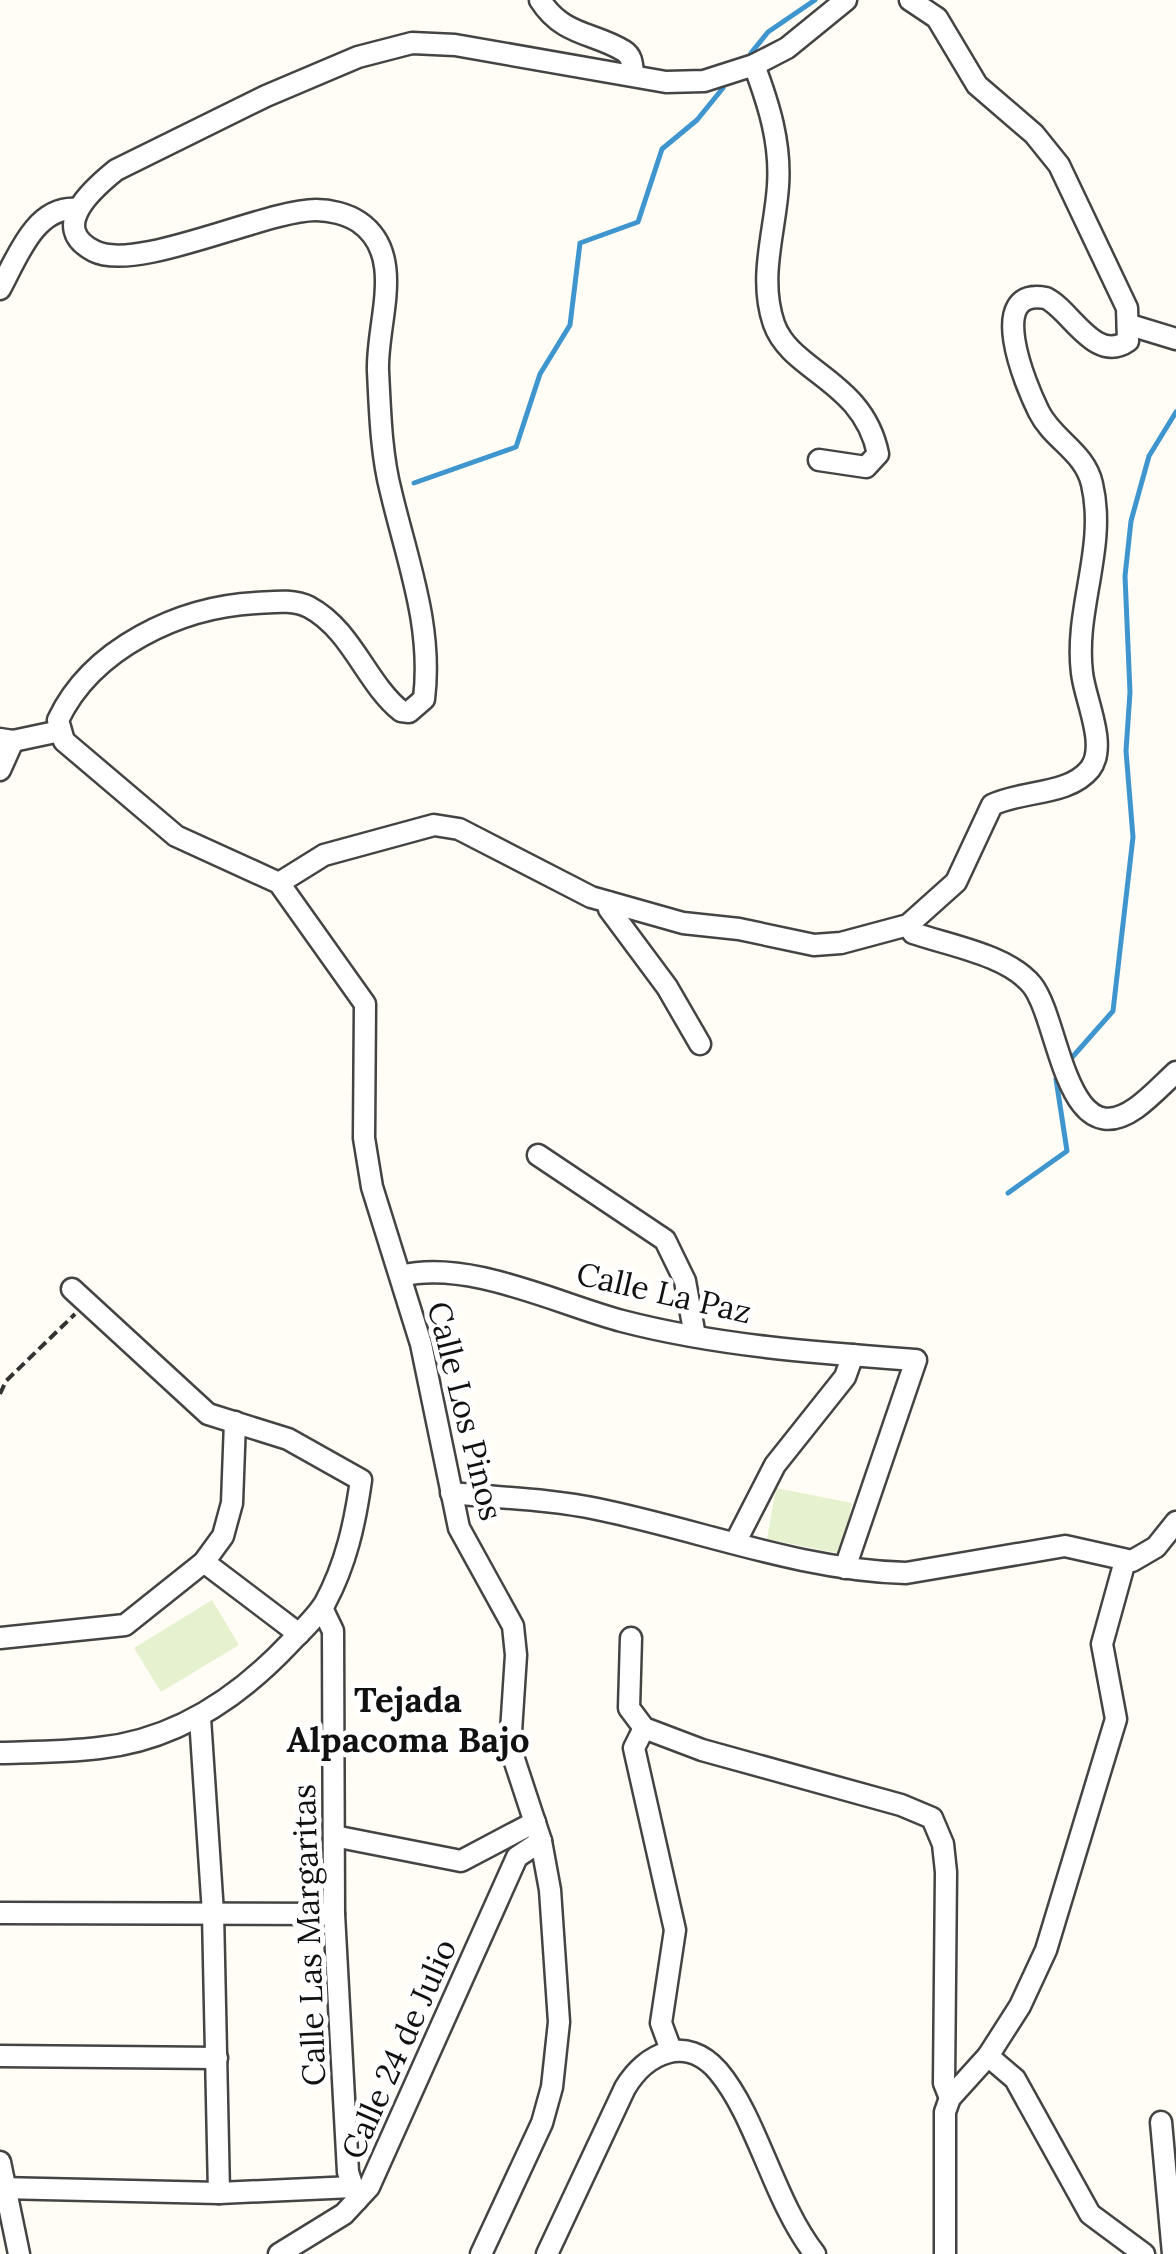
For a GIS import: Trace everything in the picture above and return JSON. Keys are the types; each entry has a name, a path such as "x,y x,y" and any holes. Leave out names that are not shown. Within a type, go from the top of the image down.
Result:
{"street":[{"path":"540,0 558,21 585,38 626,52 632,60 632,73"},
{"path":"846,0 787,48 754,65 704,81 666,82 455,44 412,43 358,57 133,162 93,188 76,208 79,236 94,251 108,255 177,246 314,210 348,216 376,238 385,259 378,367 386,458 390,490 414,567 427,680 424,699 409,712 401,711 357,654 309,607 287,601 246,604 185,616 108,657 89,674 64,709 60,731 64,741 176,836 278,883 324,855 434,824 459,828 608,902 683,923 739,929 814,945 866,939 908,925 956,882 992,805 1080,780 1097,758 1082,673 1080,630 1094,569 1092,480 1080,456 1038,411 1010,325 1017,303 1035,296 1056,302 1102,345 1122,346 1131,334 1127,308 1059,165 1034,134 977,85 938,18 910,0"},
{"path":"754,65 777,135 779,183 766,282 774,325 782,340 846,393 865,420 878,454 866,466 819,460"},
{"path":"0,289 41,221 61,208 76,208"},
{"path":"1130,325 1176,338"},
{"path":"0,770 7,740 60,731"},
{"name":"Calle Los Pinos","path":"278,883 365,1004 364,1138 372,1187 421,1344 459,1528 513,1626 516,1655 510,1747 538,1832 556,1965 558,2060 542,2124 482,2254"},
{"path":"608,902 609,910 667,987 700,1044"},
{"path":"908,925 913,933 1001,964 1030,982 1047,1010 1075,1095 1082,1109 1097,1118 1115,1118 1134,1110 1176,1072"},
{"path":"538,1154 665,1240 685,1281 695,1336"},
{"name":"Calle La Paz","path":"401,1276 455,1276 531,1292 622,1321 695,1336 916,1360 845,1568"},
{"path":"0,1753 102,1748 153,1736 200,1718 270,1665 322,1608 353,1531 362,1480 288,1439 208,1414 78,1297"},
{"path":"736,1541 776,1465 845,1377 852,1356"},
{"path":"0,1638 126,1625 204,1562 223,1536 232,1503 235,1422"},
{"path":"451,1493 593,1508 736,1541 816,1565 906,1573 1066,1546 1125,1561 1140,1558 1156,1547 1176,1522"},
{"path":"945,2254 946,2112 950,2098 988,2056 1020,2006 1046,1950 1116,1719 1102,1644 1125,1561"},
{"path":"204,1562 298,1634"},
{"name":"Calle Las Margaritas","path":"322,1608 332,1631 334,1914 348,2172 355,2193"},
{"path":"631,1638 629,1708 644,1728 702,1750 901,1805 932,1818 943,1844 946,1872 944,2083 950,2098"},
{"path":"200,1718 213,1913 219,2193"},
{"path":"644,1728 634,1748 675,1930 662,2023 672,2050"},
{"path":"334,1836 461,1862 538,1832"},
{"name":"Calle 24 de Julio","path":"279,2254 325,2228 382,2164 517,1858 538,1832"},
{"path":"0,1913 334,1914"},
{"path":"547,2254 625,2088 643,2064 672,2050 702,2056 726,2082 782,2199 815,2254"},
{"path":"0,2056 217,2058"},
{"path":"988,2056 1015,2080 1090,2214 1144,2254"},
{"path":"1161,2122 1173,2254"},
{"path":"0,2162 19,2254"},
{"path":"3,2188 355,2193"}],"path":[{"path":"0,1394 6,1380 78,1297"}],"green space":[{"path":"776,1488 852,1503 842,1554 767,1539"},
{"path":"212,1600 239,1645 161,1692 134,1648"}],"waterway":[{"path":"751,53 768,32 815,0"},
{"path":"414,483 516,447 540,374 570,325 580,243 638,222 662,149 697,120 723,88"},
{"path":"1068,1062 1113,1011 1133,837 1126,751 1130,692 1125,576 1131,521 1149,456 1176,412"},
{"path":"1008,1193 1067,1151 1056,1079"}],"district":[{"name":"Tejada Alpacoma Bajo","path":"408,1720"}]}
